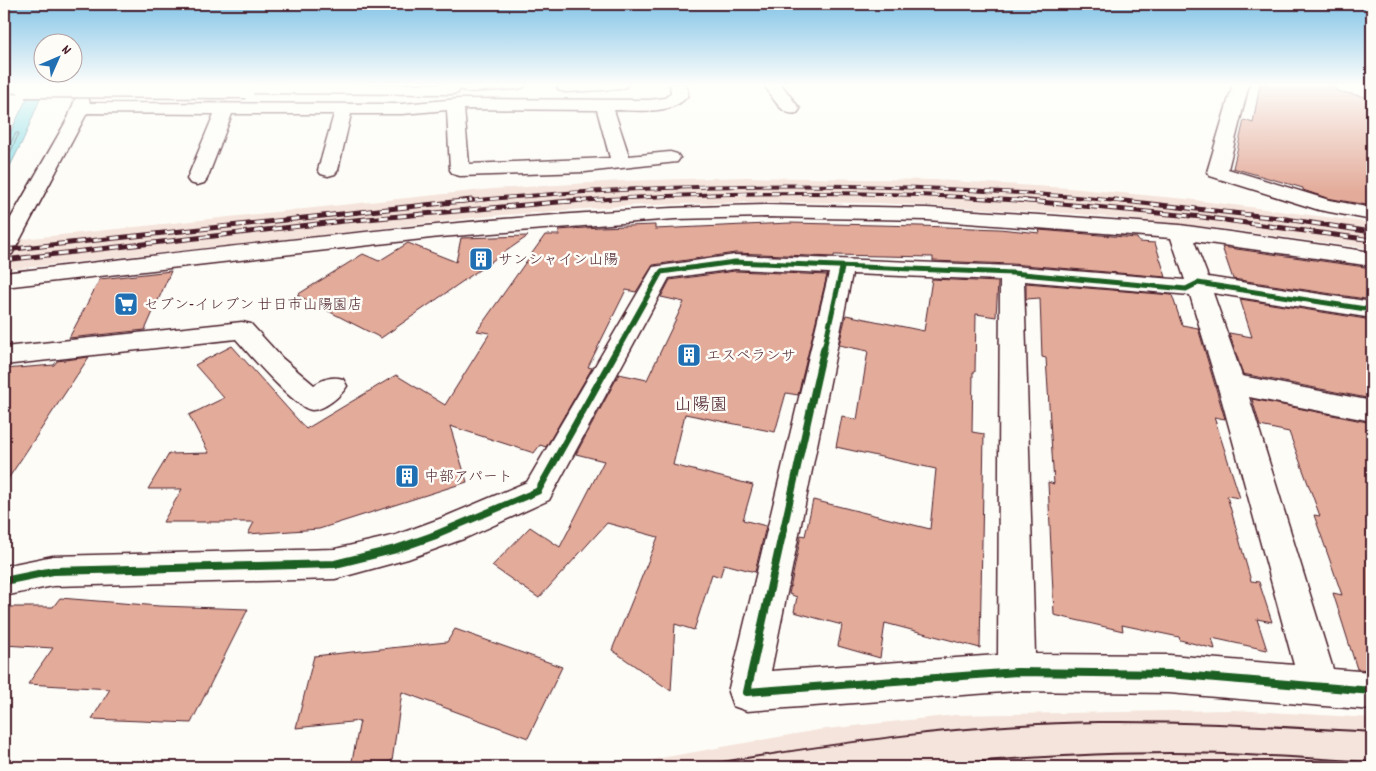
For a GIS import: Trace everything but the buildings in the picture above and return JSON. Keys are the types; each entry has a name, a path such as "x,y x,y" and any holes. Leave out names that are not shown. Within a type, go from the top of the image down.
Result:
{"street":[{"path":"4,249 76,120"},
{"path":"197,179 212,120"},
{"path":"328,170 342,120"},
{"path":"456,120 460,170 565,167 670,158"},
{"path":"609,120 621,162"},
{"path":"1231,120 1217,172 1326,206 1372,214"},
{"path":"4,280 440,230 675,213 766,211 927,214 1056,222 1180,232 1372,259"},
{"path":"1180,232 1230,384 1319,685"},
{"path":"4,581 53,571 335,564 396,549 445,531 538,491 661,272 736,262 842,268 1012,273 1186,289 1198,283 1372,310"},
{"path":"842,268 747,692 1017,672 1169,674 1319,685 1372,691"},
{"path":"1012,273 1017,672"},
{"path":"4,356 242,330 312,400 334,386"},
{"path":"1230,384 1372,411"}],"shaded area":[{"path":"746,177 936,180 1068,188 1186,199 1372,223 1372,249 1219,228 1078,214 879,203 751,202 622,206 491,216 4,270 4,241 492,189 621,181"},
{"path":"1233,710 1372,718 1372,767 611,767 818,730 955,715"}],"water":[{"path":"16,120 31,120 4,178 4,145"}],"tram line":[{"path":"693,767 845,743 946,731 1048,724 1167,722 1372,732"},
{"path":"913,767 1042,757 1139,753 1221,754 1372,762"}],"railway":[{"path":"459,202 626,190 794,185 961,190 1128,202"},
{"path":"563,202 622,198 800,193 918,195 1037,202"},
{"path":"4,250 472,200"},
{"path":"4,260 344,221 581,200"},
{"path":"1018,200 1202,217 1372,240"},
{"path":"1115,200 1279,218 1372,232"}],"cycle path":[{"path":"4,581 53,571 335,564 396,549 454,528 538,491 661,272 735,262 1012,273 1186,289 1198,283 1372,310"},
{"path":"842,268 747,692 1017,672 1169,674 1372,691"}],"place":[{"name":"サンシャイン山陽","path":"481,259"},
{"name":"セブン-イレブン 廿日市山陽園店","path":"126,304"},
{"name":"エスペランサ","path":"689,355"},
{"name":"中部アパート","path":"407,476"}],"district":[{"name":"山陽園","path":"701,404"}]}
